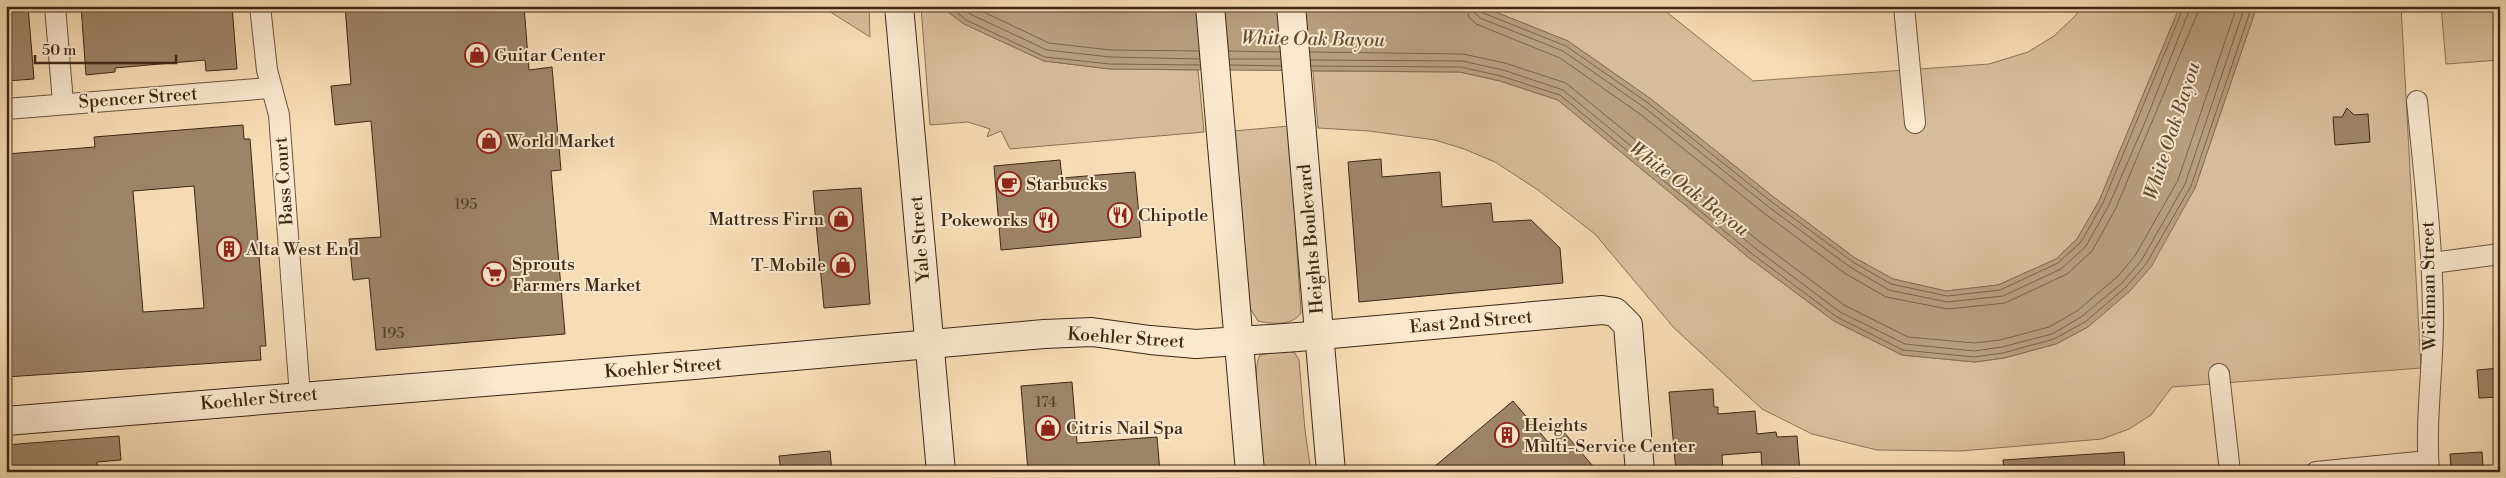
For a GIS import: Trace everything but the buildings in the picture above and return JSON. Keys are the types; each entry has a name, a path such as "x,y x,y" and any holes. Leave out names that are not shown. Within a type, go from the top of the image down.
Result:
{"street":[{"path":"55,6 63,103"},
{"name":"Bass Court","path":"260,6 270,88 279,115 300,396"},
{"name":"Yale Street","path":"899,6 941,472"},
{"path":"1210,6 1219,132 1250,472"},
{"name":"Heights Boulevard","path":"1291,6 1331,472"},
{"path":"1904,6 1915,123"},
{"name":"Spencer Street","path":"6,108 270,88"},
{"name":"Wichman Street","path":"2416,100 2432,263 2433,322 2427,443 2429,467"},
{"path":"2432,263 2500,254"},
{"name":"East 2nd Street","path":"1319,335 1602,310 1615,312 1628,325 1640,472"},
{"name":"Koehler Street","path":"6,420 694,366 1044,334 1092,332 1196,344 1319,335"},
{"path":"2219,374 2230,472"},
{"path":"2316,472 2429,467"}],"shaded area":[{"path":"821,6 869,6 870,37"},
{"path":"921,6 940,6 964,24 1044,61 1110,69 1198,70 1204,132 1010,149 1001,131 987,137 990,129 968,122 930,125"},
{"path":"1467,6 1659,6 1753,81 1989,64 2028,52 2054,36 2076,15 2081,6 2180,6 2099,201 2077,239 2056,259 1998,285 1946,291 1893,279 1855,258 1776,199 1651,99 1568,41 1488,9"},
{"path":"2257,6 2401,6 2421,368 2172,387 2151,415 2129,429 2102,439 1961,451 1877,450 1812,434 1762,409 1674,328 1595,234 1538,190 1495,162 1464,149 1435,140 1369,131 1318,128 1313,71 1460,72 1500,81 1558,100 1748,257 1834,321 1902,355 1975,362 2004,358 2056,344 2088,327 2195,188"},
{"path":"2441,6 2500,6 2500,60 2446,64"},
{"path":"1289,126 1301,313 1293,320 1287,322 1269,323 1258,321 1250,308 1234,131"},
{"path":"1287,350 1295,353 1299,360 1311,472 1264,472 1256,393 1257,364 1260,355"}],"water":[{"name":"White Oak Bayou","path":"940,6 1467,6 1488,9 1568,41 1651,99 1776,199 1855,258 1893,279 1946,291 1998,285 2056,259 2077,239 2099,201 2180,6 2257,6 2195,188 2151,267 2130,291 2088,327 2056,344 2004,358 1975,362 1902,355 1834,321 1748,257 1558,100 1500,81 1460,72 1110,69 1044,61 964,24"}],"place":[{"name":"Guitar Center","path":"477,55"},
{"name":"World Market","path":"489,141"},
{"name":"Starbucks","path":"1009,184"},
{"name":"Chipotle","path":"1120,215"},
{"name":"Mattress Firm","path":"841,219"},
{"name":"Pokeworks","path":"1046,220"},
{"name":"Alta West End","path":"229,249"},
{"name":"T-Mobile","path":"843,265"},
{"name":"Sprouts Farmers Market","path":"494,274"},
{"name":"Citris Nail Spa","path":"1048,428"},
{"name":"Heights Multi-Service Center","path":"1507,435"}]}
